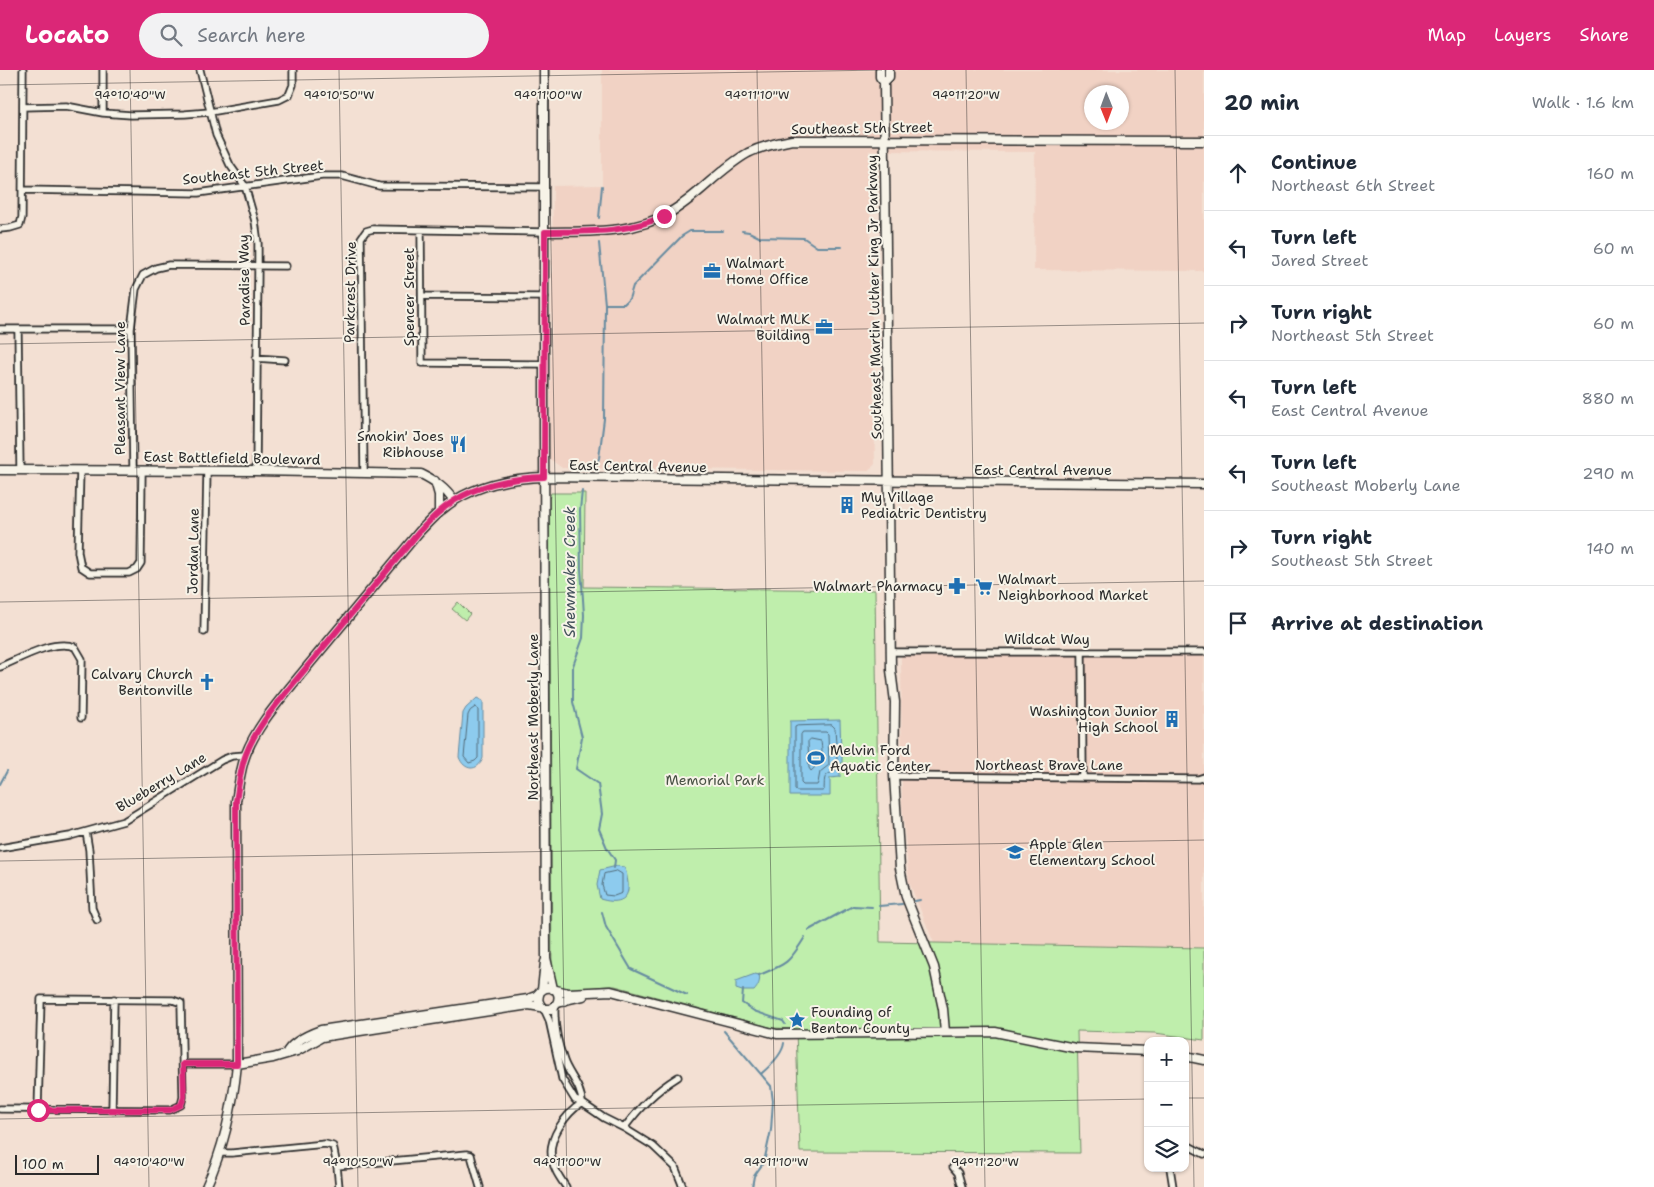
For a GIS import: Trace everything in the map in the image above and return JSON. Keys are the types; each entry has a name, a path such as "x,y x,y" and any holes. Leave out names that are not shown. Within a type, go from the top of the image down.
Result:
{"street":[{"path":"0,229 20,225 22,217 22,70"},
{"path":"103,70 103,114"},
{"name":"Paradise Way","path":"200,70 216,135 230,165 244,186 255,222 258,243 256,471"},
{"path":"23,107 66,106 103,114 131,115 210,112 279,100 289,95 293,85 293,70"},
{"name":"Northeast Moberly Lane","path":"541,991 546,958 544,70"},
{"name":"Southeast Martin Luther King Jr Parkway","path":"880,70 880,77 884,82 891,670 895,702 894,776 900,868 906,897 934,967 943,1008 945,1032"},
{"name":"Southeast Martin Luther King Jr Parkway","path":"884,82 889,77 889,70"},
{"name":"Southeast 5th Street","path":"545,232 621,230 648,223 679,206 749,152 792,140 1204,141"},
{"name":"Southeast 5th Street","path":"23,190 198,193 322,176 342,176 379,186 545,187"},
{"name":"Parkcrest Drive","path":"364,472 361,238 366,232 373,229 545,232"},
{"name":"Spencer Street","path":"421,230 422,363 544,364"},
{"name":"Pleasant View Lane","path":"133,470 131,330 136,289 143,275 156,268 169,265 286,266"},
{"path":"422,296 545,297"},
{"path":"0,329 131,330"},
{"path":"18,330 20,469"},
{"path":"256,358 285,360"},
{"name":"East Battlefield Boulevard","path":"0,470 421,474 435,481 447,491 454,501"},
{"path":"80,470 78,552 81,568 90,573 129,573 138,569 141,564 142,470"},
{"name":"Jordan Lane","path":"204,632 208,471"},
{"name":"East Central Avenue","path":"206,1187 220,1153 233,1097 237,1064 236,801 240,773 246,755 253,739 271,711 292,685 419,532 439,512 454,501 479,489 500,482 544,477 1204,484"},
{"path":"435,481 439,495 439,512"},
{"path":"0,665 53,645 65,645 75,648 82,658 81,718"},
{"name":"Wildcat Way","path":"891,652 1204,652"},
{"path":"1082,652 1083,778"},
{"name":"Blueberry Lane","path":"0,848 86,832 124,821 222,760 232,756 246,755"},
{"name":"Northeast Brave Lane","path":"894,776 1204,778"},
{"path":"86,832 89,850 92,908 97,920"},
{"name":"Northeast Moberly Lane","path":"546,958 554,990"},
{"path":"286,1054 289,1048 321,1030 528,999 547,988 568,993 612,991 778,1034 995,1032 1075,1048 1144,1052"},
{"path":"554,990 559,996 557,1005 558,1034 564,1061 582,1094 582,1103 569,1114 556,1134 552,1148 554,1166 566,1187"},
{"path":"541,991 538,1001 549,1020 562,1079 575,1100 653,1146 675,1167 683,1187"},
{"path":"183,1064 237,1064 272,1058 296,1051 322,1037 334,1034 529,1005 551,1009 569,999 594,992"},
{"path":"0,1109 38,1110 170,1110 181,1105 184,1097 181,1003 173,1000 41,999 38,1110"},
{"path":"112,1109 114,999"},
{"path":"1189,1057 1204,1060"},
{"path":"624,1128 643,1103 666,1084 678,1077"},
{"path":"220,1153 326,1144 333,1146 339,1187"},
{"path":"1189,1146 1204,1154"},
{"path":"337,1166 467,1154 472,1159 480,1187"},
{"path":"954,1167 962,1187"},
{"path":"1171,1172 1173,1187"}],"shaded area":[{"name":"Walmart Home Office","path":"602,70 1204,70 1204,271 1034,270 1035,152 869,151 875,464 868,471 562,468 550,459 553,186 602,185"},
{"path":"1204,653 1204,948 934,943 909,882 902,803 901,655"}],"green space":[{"name":"Memorial Park","path":"551,493 585,493 584,587 875,590 880,942 1204,948 1204,1040 1155,1033 1077,1031 1080,1153 800,1152 796,1029 773,1028 615,986 558,988 552,978 549,499"},
{"path":"458,602 470,614 465,620 452,609"}],"water":[{"path":"477,698 483,701 483,758 478,766 471,768 464,765 459,757 463,713"},
{"name":"Melvin Ford Aquatic Center","path":"840,720 842,763 840,763 840,777 830,778 830,796 790,796 790,721"},
{"path":"617,866 624,867 626,871 627,894 621,900 616,901 600,899 597,885 600,870"},
{"path":"755,974 759,975 760,979 754,991 736,989 736,981"}],"waterway":[{"name":"Shewmaker Creek","path":"599,218 602,186"},
{"path":"605,304 624,304 629,299 633,286 682,236 690,231 723,231"},
{"path":"742,231 759,237 804,238 817,247 842,247"},
{"name":"Shewmaker Creek","path":"596,467 604,419 605,304 599,243"},
{"name":"Shewmaker Creek","path":"582,491 580,510 584,615 583,638 573,666 573,702 582,737 576,769 598,784 602,814 599,829 607,848 615,860 614,868"},
{"path":"0,784 7,771"},
{"path":"915,901 920,900"},
{"path":"879,906 902,904"},
{"path":"809,930 853,906 872,907"},
{"name":"Shewmaker Creek","path":"602,912 606,927 631,969 687,995"},
{"path":"759,975 782,965 791,958 805,937"},
{"path":"743,990 742,1003 754,1011 783,1021 785,1024"},
{"name":"Shewmaker Creek","path":"724,1031 771,1086 773,1101 771,1130 764,1162 754,1176 752,1187"},
{"path":"762,1073 779,1055 784,1043"}],"place":[{"name":"Walmart Home Office","path":"712,271"},
{"name":"Walmart MLK Building","path":"824,327"},
{"name":"Smokin' Joes Ribhouse","path":"458,444"},
{"name":"My Village Pediatric Dentistry","path":"847,505"},
{"name":"Walmart Pharmacy","path":"957,586"},
{"name":"Walmart Neighborhood Market","path":"984,587"},
{"name":"Calvary Church Bentonville","path":"207,682"},
{"name":"Washington Junior High School","path":"1172,719"},
{"name":"Melvin Ford Aquatic Center","path":"816,758"},
{"name":"Apple Glen Elementary School","path":"1015,852"},
{"name":"Founding of Benton County","path":"797,1020"}],"route":[{"path":"38,1110 170,1110 181,1105 184,1097 183,1064 237,1064 236,801 240,773 253,739 271,711 292,685 419,532 439,512 454,501 493,484 514,479 544,477 545,232 621,230 648,223 664,216"}]}
